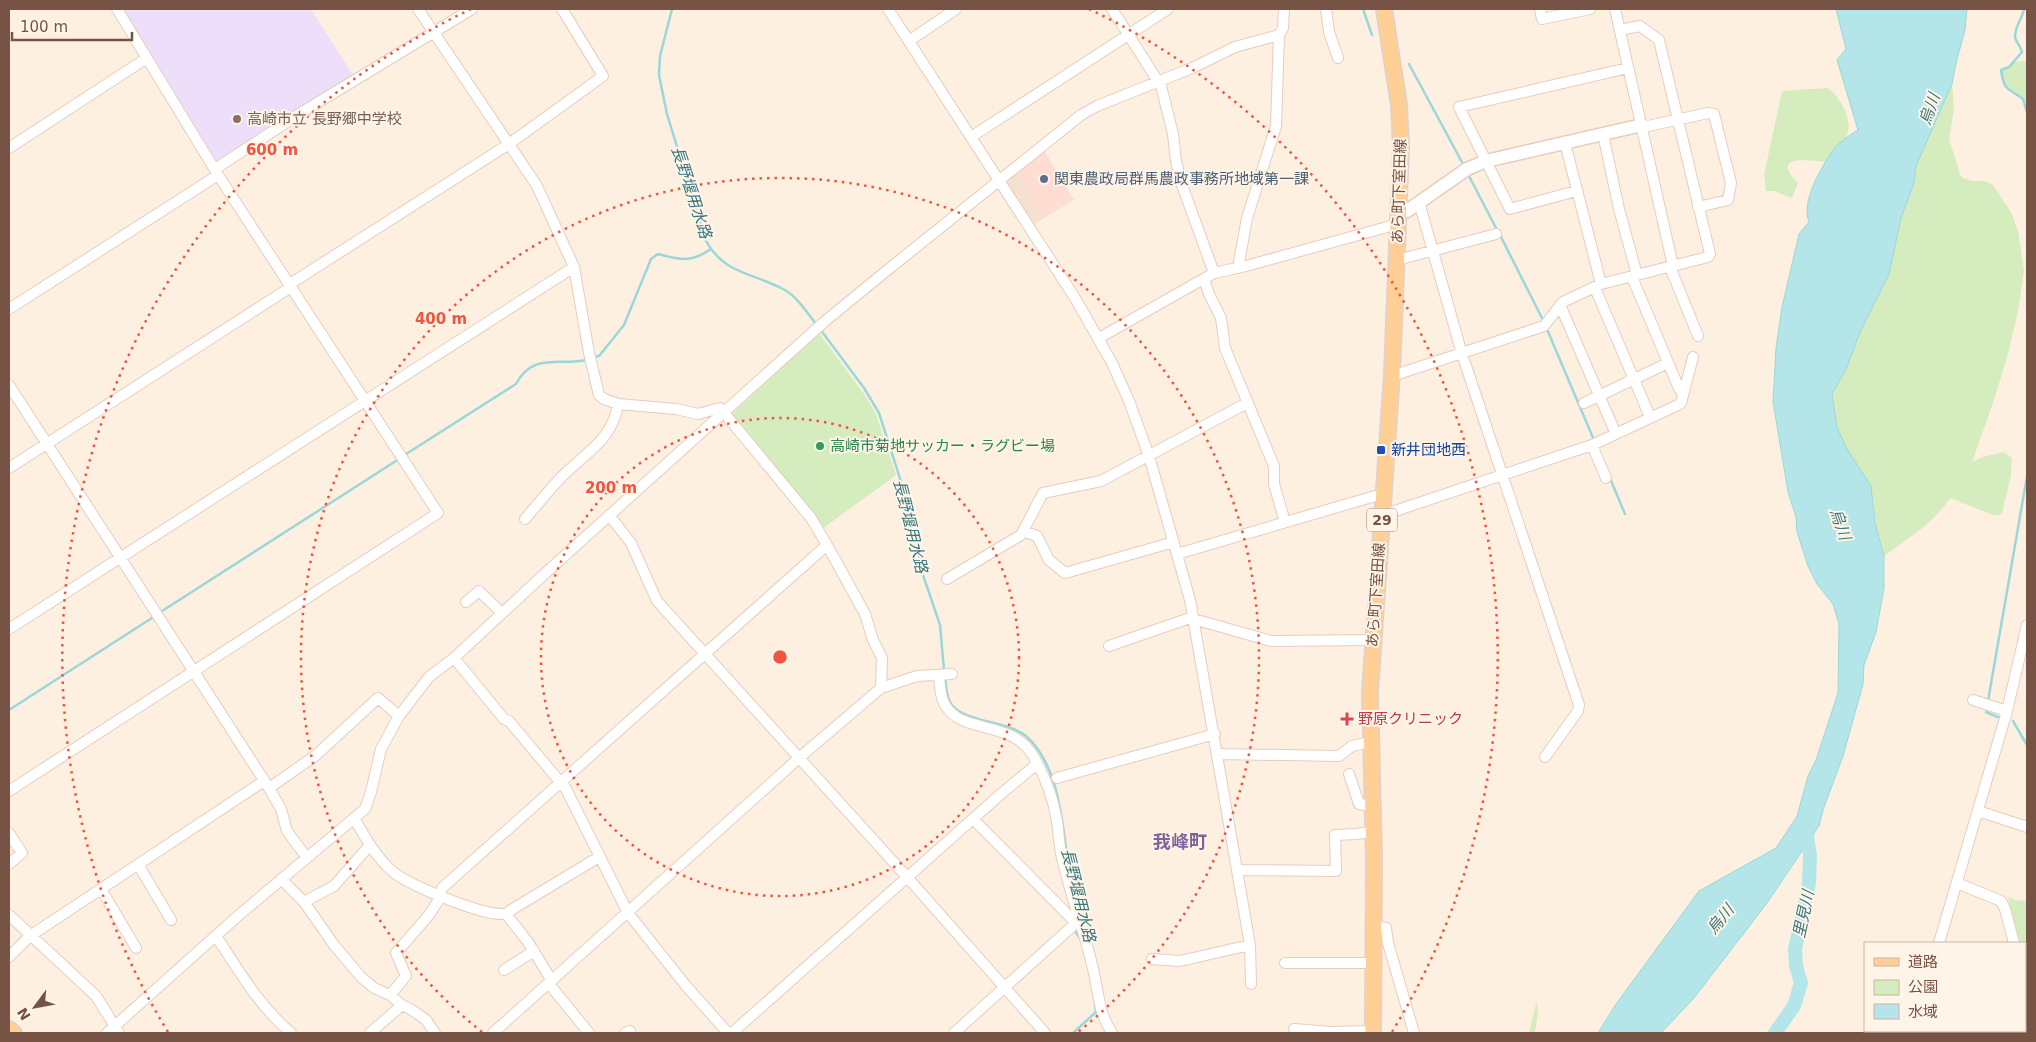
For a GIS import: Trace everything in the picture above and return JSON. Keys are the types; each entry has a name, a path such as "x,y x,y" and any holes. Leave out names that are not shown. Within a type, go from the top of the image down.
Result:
{"main road":[{"name":"あら町下室田線","path":"1373,1032 1375,926 1370,692 1372,640 1392,374 1401,146 1399,105 1384,9"},
{"path":"9,1029 14,1033"}],"street":[{"path":"9,791 438,513 217,172 117,9"},
{"path":"418,9 538,186 574,266 597,390 604,400 618,404 676,409 698,414 720,408 811,518 827,545 865,614 873,640 882,658 881,688"},
{"path":"9,309 217,172 304,111 472,9"},
{"path":"9,468 509,144 603,76 562,9"},
{"path":"888,9 1075,298 1098,338 1129,401 1149,456 1194,619 1250,945 1251,984"},
{"path":"909,41 956,9"},
{"path":"1112,9 1158,82 1173,134 1176,161 1182,185 1214,273"},
{"path":"971,137 1168,9"},
{"path":"1238,268 1247,218 1276,126 1278,35 1283,28 1284,9"},
{"path":"1326,9 1329,32 1338,58"},
{"path":"1540,9 1542,19 1590,9"},
{"path":"1615,9 1672,266 1698,336"},
{"path":"1392,374 1398,374 1462,354 1544,326 1563,302 1598,286 1708,257 1710,254 1659,40 1640,26 1620,30"},
{"path":"107,1033 117,1029 216,936 365,809 381,749 399,716 429,677 454,658 609,515 819,327 999,180 1089,110 1192,68 1235,47 1278,35"},
{"path":"9,148 147,58"},
{"path":"1576,191 1510,209 1459,107 1628,68"},
{"path":"1098,338 1214,273 1238,268 1399,218 1467,169 1486,160 1642,125 1648,126 1708,113 1714,114 1731,183 1728,200 1698,207"},
{"path":"1603,134 1634,276 1668,363 1680,390 1684,392"},
{"path":"1565,143 1598,286 1650,417"},
{"path":"1419,202 1462,354 1579,705 1578,711 1545,757"},
{"path":"1396,260 1496,234"},
{"path":"9,629 574,266"},
{"path":"1204,279 1220,318 1224,348 1274,466 1274,484 1285,522"},
{"path":"1560,305 1616,434"},
{"path":"1382,513 1389,513 1592,445 1678,405 1681,402 1694,357"},
{"path":"1584,403 1668,363"},
{"path":"9,385 267,784 281,809 287,831 307,858"},
{"path":"946,579 1017,539 1044,493 1101,481 1247,403"},
{"path":"525,519 568,470 608,434 616,418 618,404"},
{"path":"1592,445 1606,478"},
{"path":"1177,554 1375,496 1382,496"},
{"path":"609,515 631,543 657,601 907,877 1045,1033"},
{"path":"1023,531 1037,536 1049,560 1065,573 1174,542"},
{"path":"390,995 406,976 396,953 429,915 442,888 827,545"},
{"path":"466,602 479,591 502,613"},
{"path":"1109,646 1190,618 1271,641 1372,640"},
{"path":"1939,942 2007,710 2027,625"},
{"path":"454,658 504,719 508,721 561,782 628,913 687,987 728,1033"},
{"path":"493,1033 799,758 881,688 917,676 945,675 942,698 950,712 965,720 1013,736 1025,745 1037,764 1052,798 1063,864 1078,923 1093,966 1100,1010 1112,1033"},
{"path":"9,957 30,936 101,889 267,784 315,756 378,698 399,716"},
{"path":"1972,700 2007,710"},
{"path":"1057,778 1215,734"},
{"path":"1218,754 1339,756 1352,746 1370,742"},
{"path":"732,1033 1037,764"},
{"path":"1349,774 1360,804 1372,806"},
{"path":"1978,811 2027,827"},
{"path":"354,818 370,845 398,876 487,912 506,914 534,952 550,983 589,1033"},
{"path":"973,819 1078,923"},
{"path":"1238,870 1336,871 1335,835 1374,831"},
{"path":"9,833 22,853 9,864"},
{"path":"304,902 334,886 370,845"},
{"path":"506,914 599,857"},
{"path":"139,866 170,920"},
{"path":"281,879 304,902 334,945 361,977 374,988 390,995 426,1020 435,1033"},
{"path":"1957,883 2000,902 2005,908 2014,942"},
{"path":"101,889 136,948"},
{"path":"9,915 96,996 117,1029"},
{"path":"954,1033 1078,923"},
{"path":"1375,926 1386,928 1388,943 1414,1033"},
{"path":"216,936 254,994 278,1022 291,1033"},
{"path":"1152,959 1180,961 1250,945"},
{"path":"504,970 534,952"},
{"path":"1286,963 1374,963"},
{"path":"370,1033 402,1005"},
{"path":"1294,1029 1332,1032 1373,1032"},
{"path":"1914,1032 1918,1033"}],"shaded area":[{"name":"高崎市立 長野郷中学校","path":"123,9 311,9 353,75 217,162"},
{"path":"1043,149 1074,200 1044,218 1017,170"},
{"path":"1017,170 1044,218 1035,224 1030,223 1004,184 1005,180"}],"green space":[{"path":"2027,59 2027,113 2023,99 2005,86 2001,70 2009,67 2014,62"},
{"path":"1952,84 1954,108 1949,140 1959,173 1963,178 1992,184 2011,212 2018,231 2024,271 2018,311 2008,354 1994,400 1972,462 2004,452 2012,458 2011,475 2002,513 1999,515 1993,515 1950,498 1928,523 1884,556 1875,523 1871,486 1847,449 1837,427 1832,394 1846,369 1860,332 1889,274 1901,218 1914,183 1916,166"},
{"path":"1827,88 1832,91 1844,107 1848,120 1848,132 1841,147 1833,160 1829,162 1803,160 1790,163 1788,167 1790,173 1798,183 1792,198 1774,191 1766,191 1764,175 1782,91"},
{"name":"高崎市菊地サッカー・ラグビー場","path":"819,333 864,394 876,414 896,475 822,529 729,417"},
{"path":"2008,897 2027,901 2027,953 2026,942 2019,942"},
{"path":"1537,1000 1538,1013 1535,1033 1529,1033"}],"water":[{"name":"烏川","path":"1836,9 1967,9 1965,30 1952,84 1916,166 1914,183 1901,218 1889,274 1860,332 1846,369 1832,394 1837,427 1847,449 1871,486 1875,523 1884,556 1884,588 1876,632 1864,665 1863,684 1843,756 1819,826 1767,903 1694,998 1661,1033 1598,1033 1616,1004 1699,891 1776,848 1797,816 1808,776 1816,760 1838,693 1839,624 1833,604 1817,584 1808,566 1797,532 1796,517 1788,492 1773,402 1776,348 1782,307 1799,234 1809,222 1807,214 1808,205 1813,186 1831,153 1843,140 1858,130 1837,60 1846,49"}],"waterway":[{"name":"長野堰用水路","path":"672,9 660,56 659,75 667,114 706,241 713,252 730,266 788,292 817,325"},
{"path":"1363,9 1372,35"},
{"path":"2024,9 2015,37 2022,52 2009,67 2001,70 2005,86 2023,99 2027,113"},
{"path":"1409,64 1463,164"},
{"path":"1469,176 1497,230"},
{"path":"1500,235 1544,322"},
{"path":"593,357 599,356 624,325 651,259 658,254 685,259 697,257 711,249"},
{"path":"1546,327 1594,440"},
{"name":"長野堰用水路","path":"820,329 864,388 879,413 913,519 922,572 940,625 944,670"},
{"path":"403,456 516,384 530,368 547,362 587,360"},
{"path":"159,613 399,459"},
{"path":"1609,476 1625,514"},
{"path":"1988,701 2027,476"},
{"path":"9,710 155,616"},
{"name":"長野堰用水路","path":"945,676 949,699 956,709 974,718 1018,731 1026,736 1037,748 1046,762 1057,795 1068,862"},
{"path":"1986,712 2000,718"},
{"path":"2013,721 2027,745"},
{"name":"里見川","path":"1775,1033 1794,1006 1801,983 1796,966 1795,949 1809,883 1810,855 1805,824"},
{"name":"長野堰用水路","path":"1070,870 1082,912"},
{"path":"1075,931 1082,941"},
{"path":"1073,1033 1096,1012 1095,1005"}],"place":[{"name":"高崎市立 長野郷中学校","path":"237,119"},
{"name":"関東農政局群馬農政事務所地域第一課","path":"1044,179"},
{"name":"高崎市菊地サッカー・ラグビー場","path":"820,446"},
{"name":"新井団地西","path":"1381,450"},
{"name":"野原クリニック","path":"1347,719"}],"district":[{"name":"我峰町","path":"1180,842"}]}
